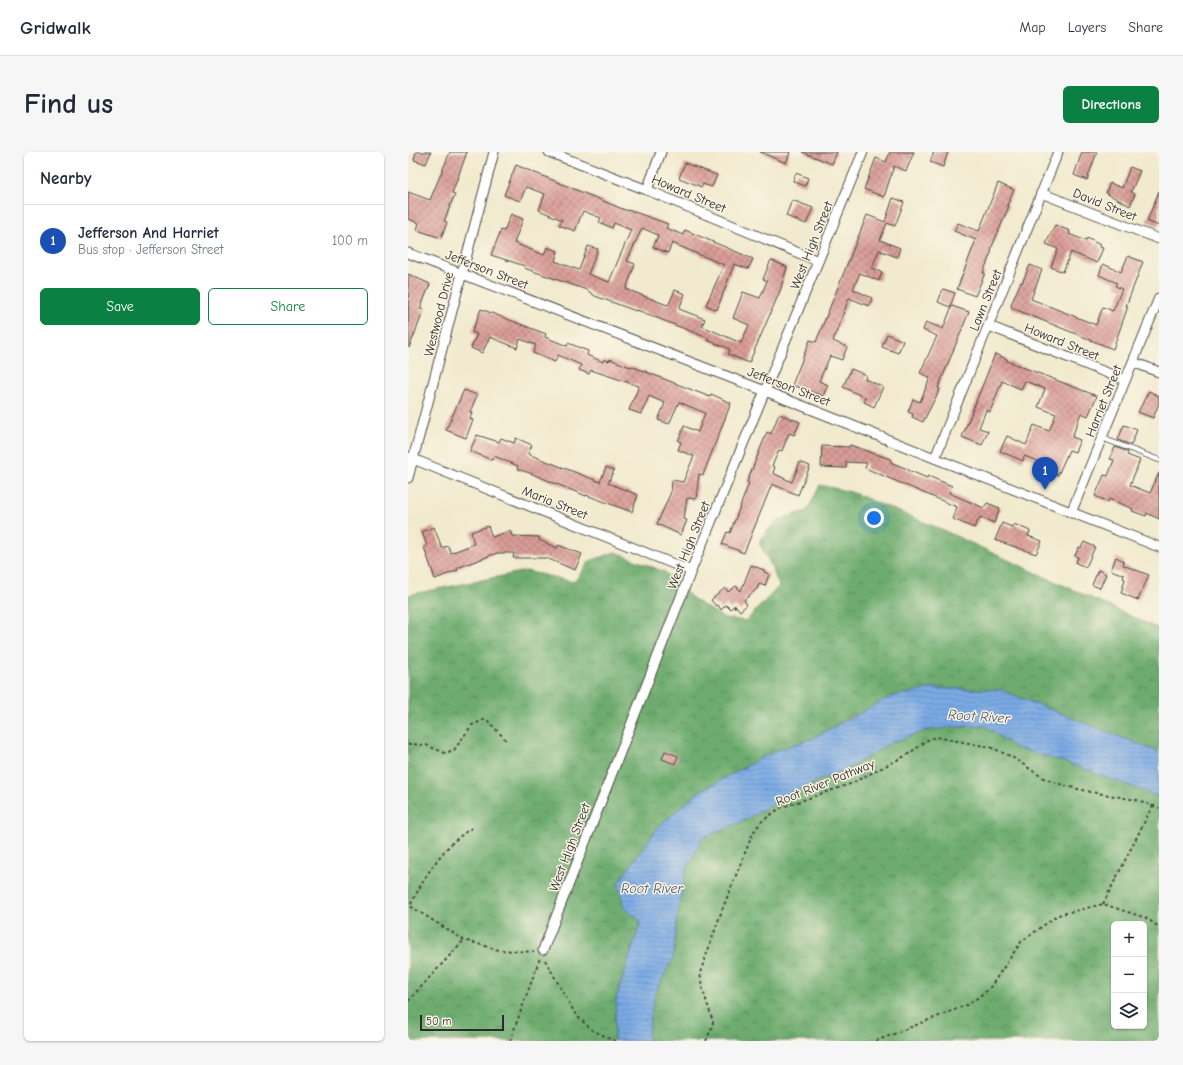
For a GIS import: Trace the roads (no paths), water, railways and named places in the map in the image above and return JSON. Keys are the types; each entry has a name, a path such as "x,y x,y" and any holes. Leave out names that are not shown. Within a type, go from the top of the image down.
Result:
{"street":[{"name":"Westwood Drive","path":"408,478 411,458 494,152"},
{"name":"Howard Street","path":"549,152 647,190 818,261"},
{"path":"647,190 661,152"},
{"name":"West High Street","path":"543,950 692,571 863,152"},
{"name":"Lawn Street","path":"935,458 1058,152"},
{"name":"David Street","path":"1041,192 1159,239"},
{"name":"Jefferson Street","path":"408,252 1159,547"},
{"name":"Harriet Street","path":"1071,513 1159,298"},
{"name":"Howard Street","path":"989,326 1125,380"},
{"path":"1132,362 1159,372"},
{"name":"Maria Street","path":"411,458 692,571"}],"lane":[{"path":"1102,438 1159,460"}],"water":[{"name":"Root River","path":"933,688 1001,690 1159,752 1159,797 1068,763 1014,747 986,726 953,727 928,730 892,742 851,767 789,793 746,820 702,838 686,871 678,912 673,958 655,993 648,1041 614,1041 616,999 641,921 624,908 618,883 658,827 697,793 772,752 813,738 890,697"}],"place":[{"name":"Jefferson And Harriet","path":"1045,490"}]}
